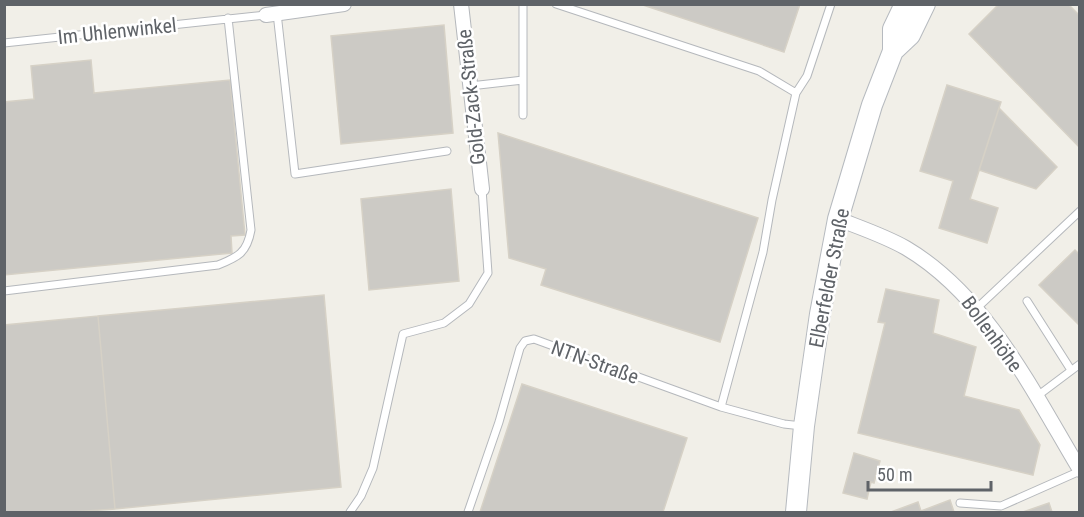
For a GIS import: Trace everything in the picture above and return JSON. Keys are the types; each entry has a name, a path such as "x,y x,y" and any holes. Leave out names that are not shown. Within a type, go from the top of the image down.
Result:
{"street":[{"path":"278,11 344,4"},
{"name":"Gold-Zack-Straße","path":"461,4 482,189"},
{"name":"Elberfelder Straße","path":"796,513 804,426 820,314 838,219 872,105 893,51 893,29 905,4"},
{"name":"Elberfelder Straße","path":"893,51 910,35 926,4"},
{"name":"Bollenhöhe","path":"838,219 889,239 918,256 961,291 977,308 1036,397 1080,470"}],"lane":[{"path":"523,4 524,115"},
{"path":"556,4 759,71 796,93"},
{"path":"721,407 763,252 796,93 807,76 831,4"},
{"name":"Im Uhlenwinkel","path":"4,43 278,11"},
{"path":"278,11 295,174 447,152"},
{"path":"4,291 218,265 240,256 249,241 251,230 228,18"},
{"path":"470,86 523,80"},
{"path":"350,513 361,496 373,468 403,333 444,323 469,304 488,273 482,189"},
{"path":"977,308 1080,211"},
{"path":"1027,301 1071,370"},
{"name":"NTN-Straße","path":"468,513 499,422 520,348 525,341 534,339 721,407 784,424 804,426"},
{"path":"1036,397 1080,364"},
{"path":"960,503 1001,506 1080,470"}],"building":[{"path":"640,4 800,4 784,52"},
{"path":"999,4 1068,4 1080,16 1080,148 969,34"},
{"path":"444,25 453,133 341,144 331,36"},
{"path":"91,60 94,93 230,80 245,235 231,236 232,253 4,275 4,102 34,99 31,66"},
{"path":"947,85 1001,102 970,199 998,208 987,243 939,228 953,181 920,171"},
{"path":"999,108 1057,167 1036,189 979,170"},
{"path":"498,133 758,218 720,342 541,285 546,269 509,258"},
{"path":"451,189 459,281 369,290 361,199"},
{"path":"1075,250 1080,255 1080,326 1039,285"},
{"path":"886,289 939,300 933,333 976,347 964,396 1019,410 1040,445 1033,475 858,433 885,323 878,322"},
{"path":"324,295 341,487 115,509 98,316"},
{"path":"98,316 115,509 72,512 4,512 4,325"},
{"path":"522,384 687,438 663,512 480,512"},
{"path":"854,453 880,461 867,499 843,493"},
{"path":"950,500 954,512 891,512 918,502 921,511"},
{"path":"1049,503 1052,512 1023,512"}]}
